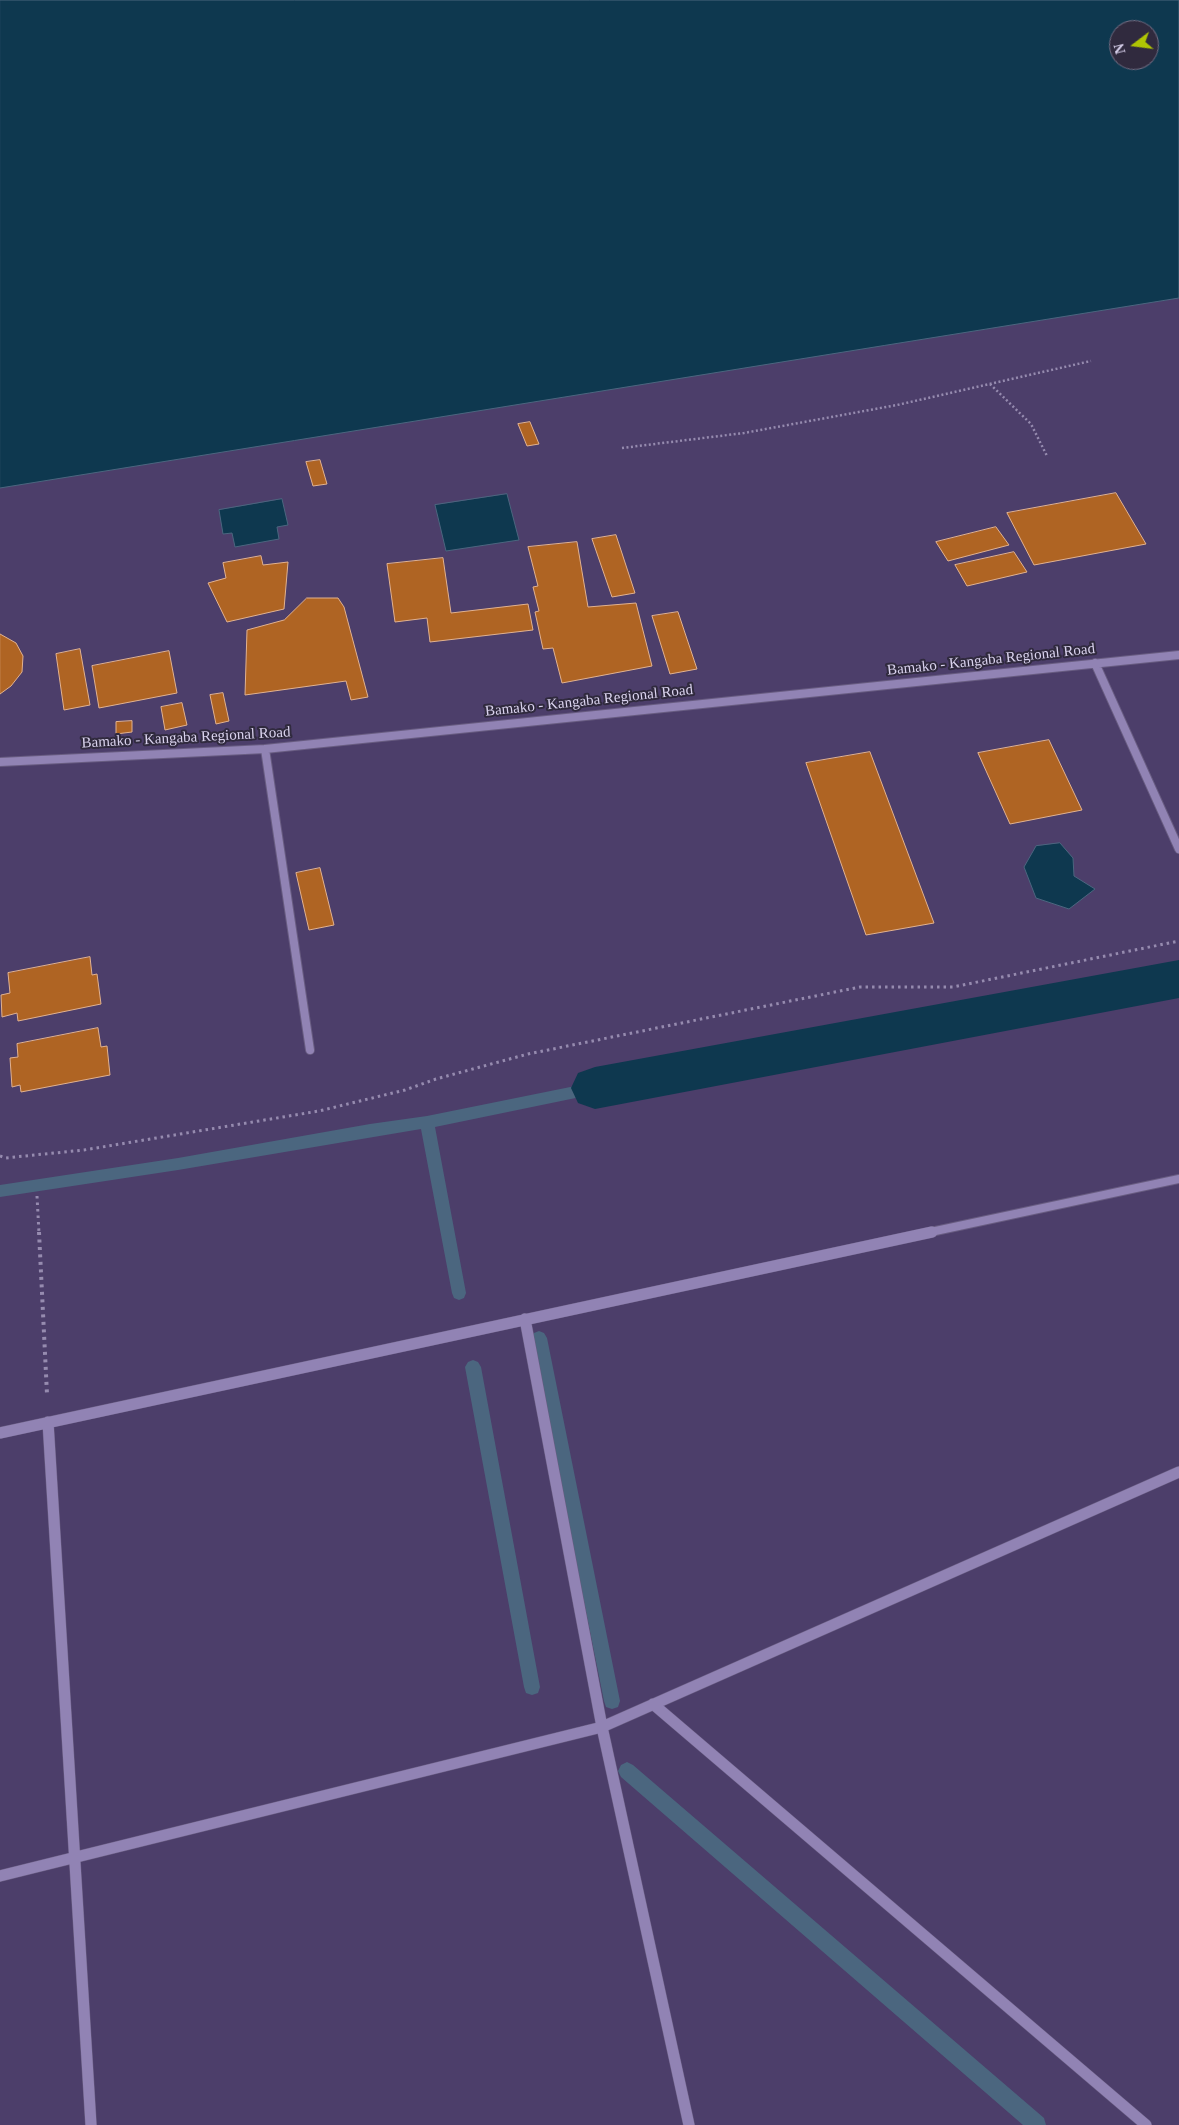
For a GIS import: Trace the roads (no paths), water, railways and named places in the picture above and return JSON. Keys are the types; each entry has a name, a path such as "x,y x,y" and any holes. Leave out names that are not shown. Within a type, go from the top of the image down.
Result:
{"street":[{"name":"Bamako - Kangaba Regional Road","path":"0,762 265,749 1179,655"},
{"path":"1095,663 1179,849"},
{"path":"265,749 310,1050"},
{"path":"0,1433 1179,1179"},
{"path":"525,1319 602,1727 689,2125"},
{"path":"48,1422 91,2125"},
{"path":"0,1876 602,1727 1179,1472"},
{"path":"652,1704 1146,2125"}],"water":[{"path":"0,0 1179,0 1179,298 0,488"},
{"path":"507,494 519,540 446,551 435,505"},
{"path":"282,499 288,525 277,527 279,539 235,547 232,533 223,534 219,510"},
{"path":"1060,843 1073,858 1074,876 1095,889 1069,909 1036,898 1024,867 1036,846"}],"waterway":[{"path":"595,1088 1179,979"},
{"path":"427,1122 595,1088"},
{"path":"0,1191 178,1164 370,1130 427,1122"},
{"path":"427,1122 459,1293"},
{"path":"539,1338 612,1701"},
{"path":"473,1367 532,1687"},
{"path":"627,1771 1037,2125"}]}
